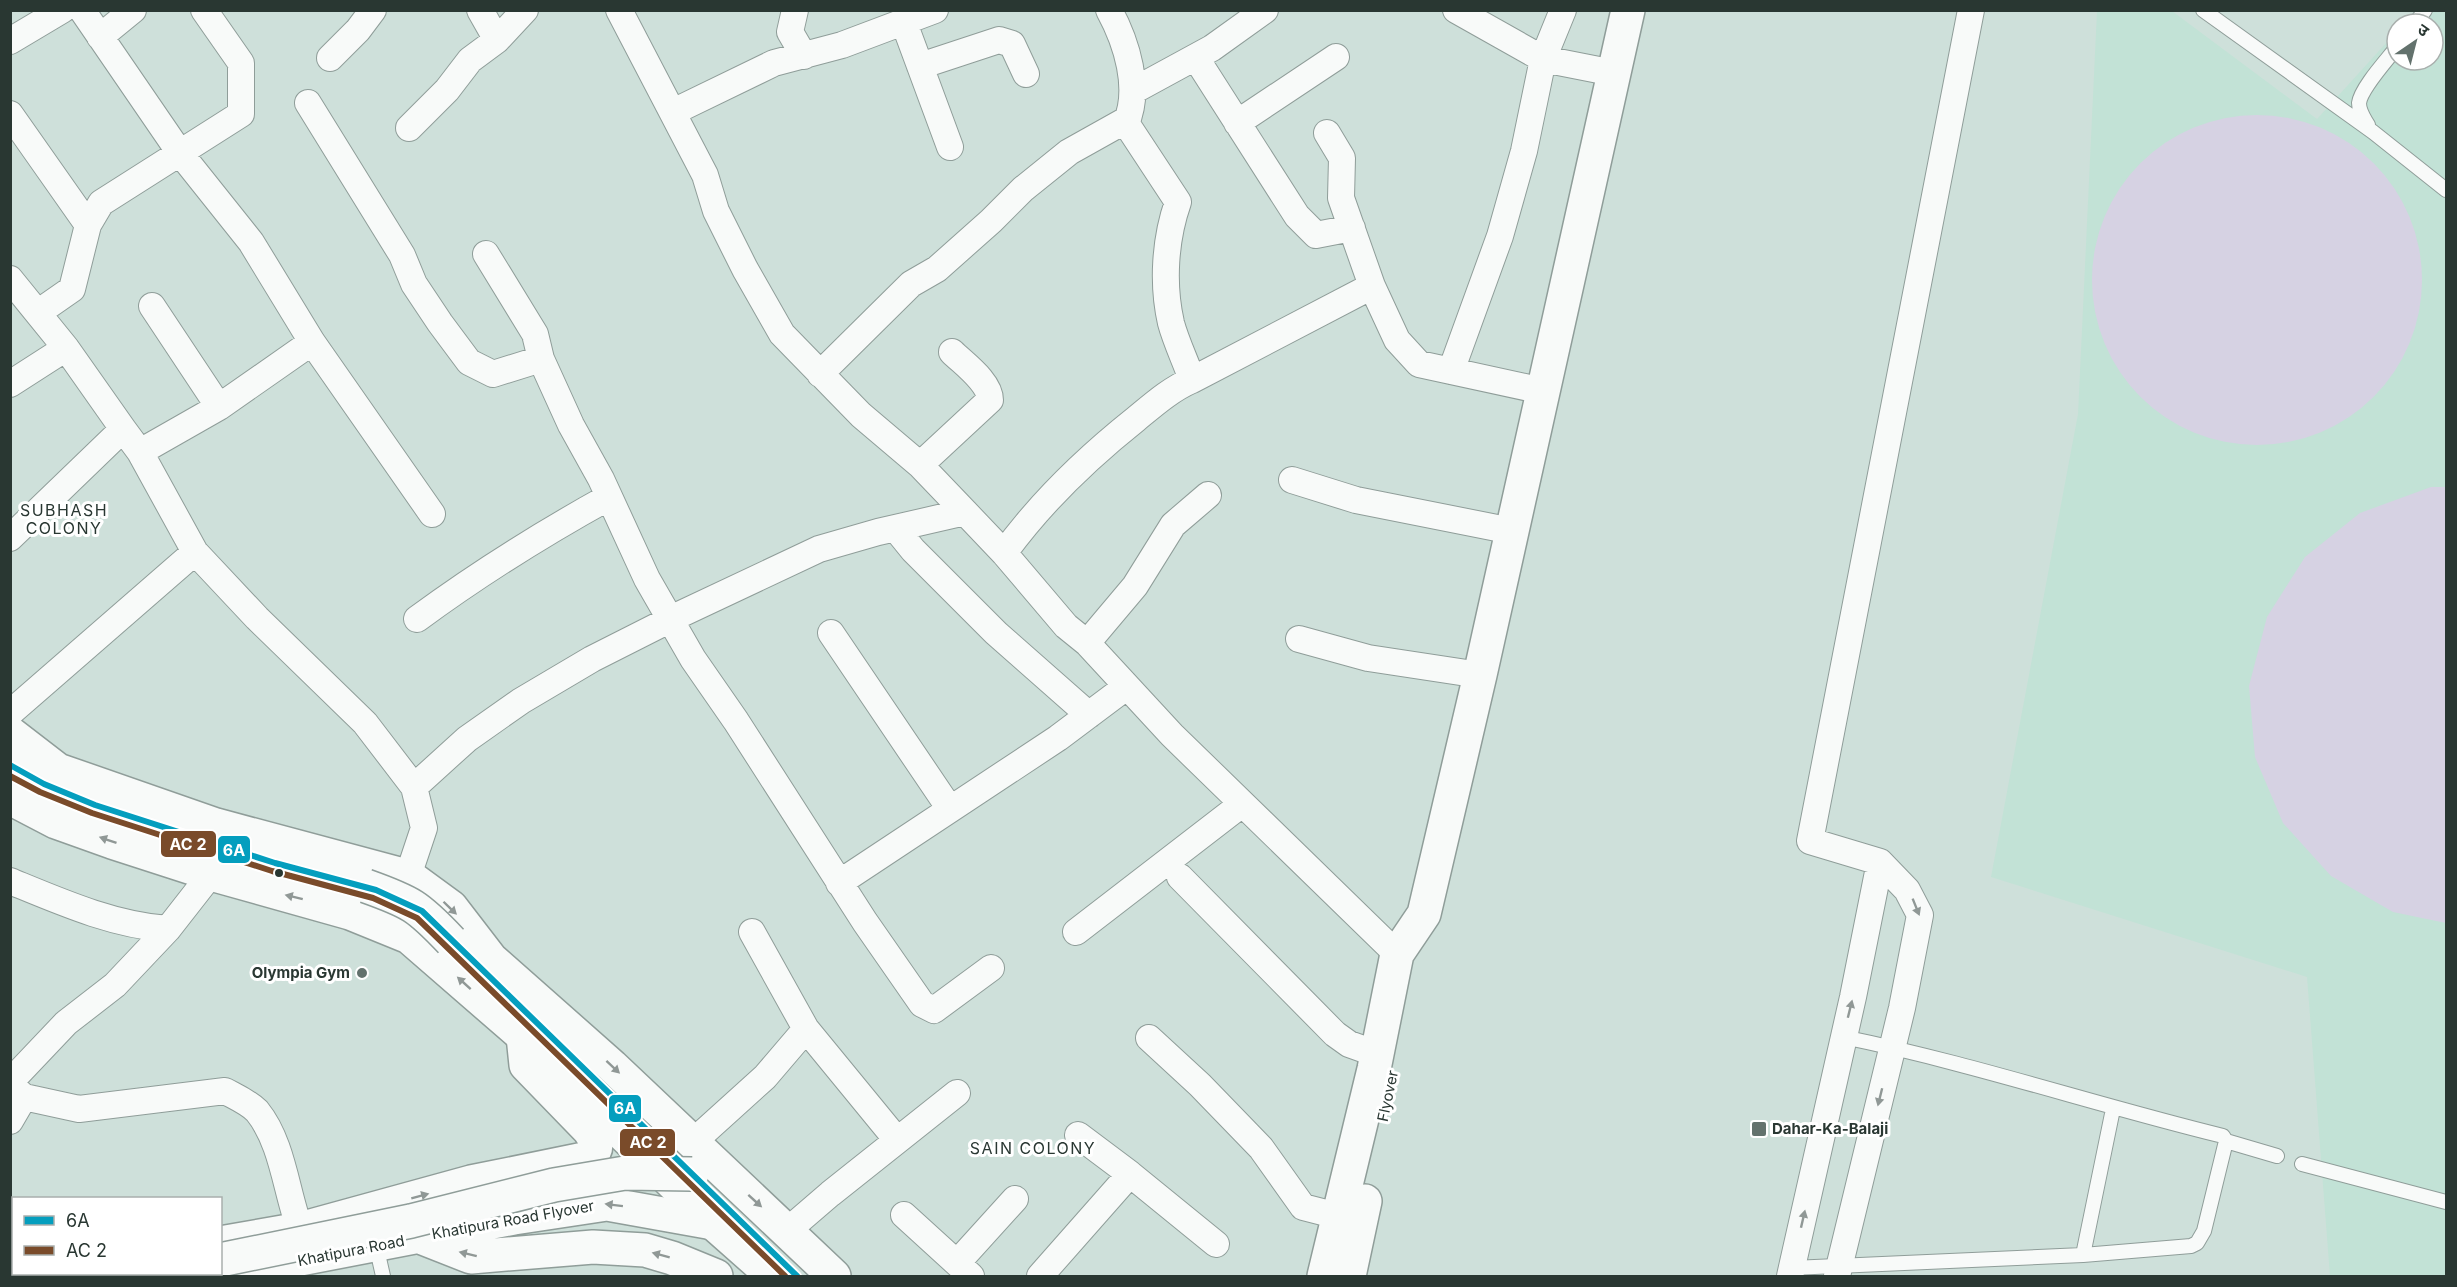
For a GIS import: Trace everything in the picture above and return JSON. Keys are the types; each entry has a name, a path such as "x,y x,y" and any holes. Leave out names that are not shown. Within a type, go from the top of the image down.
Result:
{"main road":[{"path":"1324,1276 1377,1054 1424,914 1480,675 1628,10"},
{"path":"10,733 58,770 216,825 410,877 451,907 491,959 612,1066 796,1276"},
{"path":"10,765 42,785 84,801 282,864 358,900 388,927 442,949 501,988 692,1159 787,1231 834,1276"},
{"path":"10,798 56,822 211,874 358,900 406,900 422,911 442,949 548,1062 713,1223 773,1276"},
{"name":"Flyover","path":"1348,1276 1405,966"},
{"path":"222,1243 300,1230 471,1182 589,1158 596,1150 596,1141 589,1130 526,1065 523,1036"},
{"path":"222,1271 554,1185 692,1159"},
{"name":"Khatipura Road Flyover","path":"420,1237 607,1204 713,1223"},
{"path":"420,1237 471,1257 593,1247 645,1250 672,1257 716,1276"},
{"name":"Khatipura Road","path":"222,1272 380,1261 420,1237"}],"street":[{"path":"10,40 62,10"},
{"path":"82,10 180,153 251,242 312,342 432,514"},
{"path":"100,37 133,10"},
{"path":"39,312 72,289 88,225 101,203 241,114 241,63 204,10"},
{"path":"330,58 358,30 373,10"},
{"path":"480,10 497,39"},
{"path":"409,128 447,90 470,60 497,39 525,10"},
{"path":"619,10 705,175 716,211 782,334 861,415 920,465 1004,552 1065,626 1086,643 1126,687 1405,966"},
{"path":"795,10 790,32 804,56"},
{"path":"673,112 774,63 842,45 934,10"},
{"path":"1133,91 1196,58 1265,10"},
{"path":"1456,10 1543,59 1614,73"},
{"path":"1451,371 1500,236 1524,152 1543,59 1563,10"},
{"path":"1838,1271 1892,1047 1920,915 1907,890 1880,861 1810,841 1971,10"},
{"path":"1116,13 1133,76 1133,106 1126,123 1178,202 1170,225 1166,266 1171,322 1192,380"},
{"path":"903,20 950,147"},
{"path":"920,66 999,40 1012,44 1026,74"},
{"path":"1237,123 1336,57"},
{"path":"1196,58 1297,216 1316,235 1352,228"},
{"path":"308,103 402,255 414,284 469,362 493,374 541,359"},
{"path":"10,114 88,225"},
{"path":"820,374 911,284 937,269 1023,189 1069,152 1128,119"},
{"path":"1327,133 1342,158 1341,198 1372,286 1397,340 1408,355 1419,364 1544,391"},
{"path":"486,254 535,334 541,359 571,425 609,497 647,579 693,659 736,721 839,883 928,1009 934,1010 991,968"},
{"path":"10,279 66,348 140,453 195,552 256,618 365,723 414,787 424,828 410,877 388,927"},
{"path":"1004,552 1072,475 1111,439 1166,395 1372,286"},
{"path":"152,306 219,407"},
{"path":"140,453 219,407 312,342"},
{"path":"10,384 66,348"},
{"path":"920,465 990,400 985,386 952,352"},
{"path":"10,538 123,429"},
{"path":"1292,480 1356,500 1512,531"},
{"path":"1086,643 1135,586 1173,525 1208,495"},
{"path":"417,619 467,586 497,562 609,497"},
{"path":"414,787 467,739 521,701 592,659 670,619 819,549 878,532 965,512"},
{"path":"896,529 913,550 996,633 1089,715"},
{"path":"10,713 195,552"},
{"path":"831,633 950,809"},
{"path":"1299,639 1368,658 1480,675"},
{"path":"839,883 1089,715 1126,687"},
{"path":"1076,932 1242,804"},
{"path":"1791,1272 1880,861"},
{"path":"10,1121 15,1088 66,1023 115,985 168,929 211,874"},
{"path":"1180,877 1335,1034 1349,1044 1377,1054"},
{"path":"10,881 62,903 139,927 168,929"},
{"path":"752,932 806,1029 897,1140"},
{"path":"692,1159 806,1029"},
{"path":"1149,1038 1200,1085 1261,1148 1303,1207 1338,1216"},
{"path":"15,1088 79,1109 225,1091 245,1101 257,1112 273,1140 300,1230"},
{"path":"787,1231 957,1093"},
{"path":"1078,1135 1130,1173 1216,1244"},
{"path":"1040,1276 1130,1173"},
{"path":"904,1215 964,1270 1015,1199"}],"lane":[{"path":"2203,10 2373,132 2446,190"},
{"path":"2373,132 2360,114 2359,102 2385,63"},
{"path":"1843,1037 1892,1047 2113,1109 2223,1136 2226,1141 2277,1156"},
{"path":"2083,1255 2113,1109"},
{"path":"1791,1272 1838,1271 2192,1246 2197,1243 2204,1231 2226,1141"},
{"path":"2302,1164 2446,1202"}],"shaded area":[{"path":"2097,11 2172,11 2317,119 2385,44 2385,72 2445,72 2445,12 2414,12 2446,11 2446,1276 2330,1276 2307,977 1991,877 2078,414"},
{"path":"2257,115 2289,118 2320,127 2349,143 2374,163 2394,188 2410,217 2419,248 2422,280 2419,312 2410,343 2394,372 2374,397 2349,417 2320,433 2289,442 2257,445 2225,442 2194,433 2165,417 2140,397 2120,372 2104,343 2095,312 2092,280 2095,248 2104,217 2120,188 2140,163 2165,143 2194,127 2225,118"},
{"path":"2431,487 2446,487 2446,923 2393,912 2331,876 2283,823 2255,757 2249,686 2267,617 2305,557 2360,513"}],"transit line":[{"name":"6A","path":"10,765 44,784 95,805 275,863 376,890 422,911 797,1276"},
{"path":"10,776 40,792 92,813 272,871 373,898 417,918 785,1276"}],"place":[{"name":"Olympia Gym","path":"362,973"},
{"name":"Dahar-Ka-Balaji","path":"1759,1129"}],"district":[{"name":"SUBHASH COLONY","path":"64,519"},
{"name":"SAIN COLONY","path":"1033,1148"}]}
